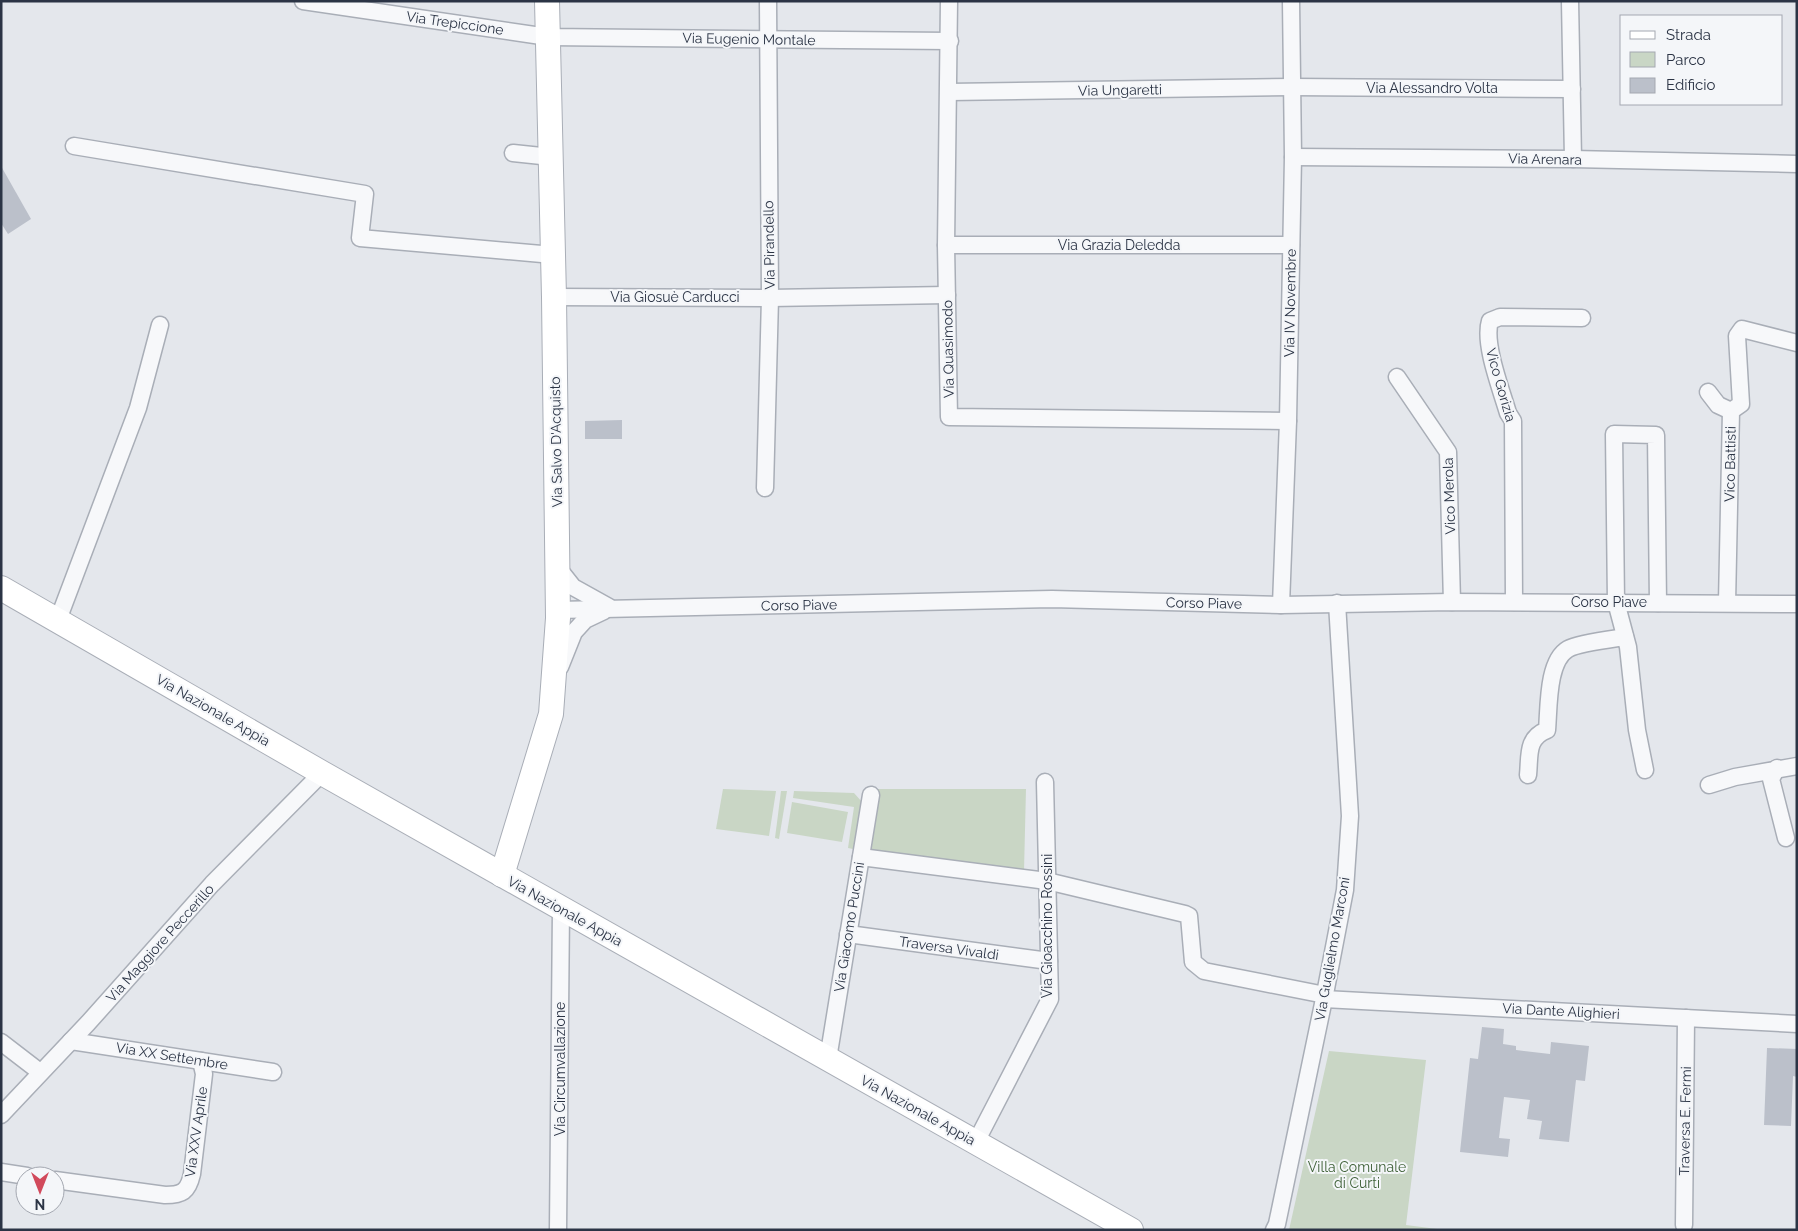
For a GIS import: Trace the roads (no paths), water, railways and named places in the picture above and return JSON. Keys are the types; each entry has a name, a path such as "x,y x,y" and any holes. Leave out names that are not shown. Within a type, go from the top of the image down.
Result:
{"main road":[{"name":"Via Salvo D'Acquisto","path":"502,875 551,714 558,610 554,296 547,1"},
{"name":"Via Nazionale Appia","path":"1,588 322,773 1131,1230"}],"street":[{"name":"Via Trepiccione","path":"303,1 548,37"},
{"name":"Via Pirandello","path":"765,488 770,298 768,1"},
{"name":"Via Quasimodo","path":"949,1 946,245 949,417 1288,421"},
{"name":"Via IV Novembre","path":"1281,605 1288,421 1293,157 1290,1"},
{"path":"1570,1 1573,159"},
{"name":"Via Eugenio Montale","path":"548,37 950,41"},
{"name":"Via Alessandro Volta","path":"1292,87 1572,89"},
{"name":"Via Ungaretti","path":"949,92 1292,87"},
{"path":"74,146 365,194 360,238 553,255"},
{"path":"513,153 551,157"},
{"name":"Via Arenara","path":"1293,157 1573,159 1797,164"},
{"name":"Via Grazia Deledda","path":"946,245 1291,245"},
{"name":"Via Giosuè Carducci","path":"554,296 770,298 947,295"},
{"name":"Vico Gorizia","path":"1514,602 1513,421 1508,412 1487,330 1490,321 1500,317 1582,318"},
{"path":"58,620 138,408 160,325"},
{"name":"Vico Battisti","path":"1727,603 1731,410 1741,404 1737,338 1739,331 1742,329 1797,344"},
{"name":"Vico Merola","path":"1397,377 1448,452 1452,602"},
{"path":"1708,392 1718,405 1731,410"},
{"path":"1646,770 1638,730 1625,636 1616,602 1614,434 1656,435 1658,603"},
{"path":"558,568 574,587 611,608"},
{"name":"Corso Piave","path":"558,610 1052,599 1281,605 1452,602 1797,604"},
{"name":"Via Guglielmo Marconi","path":"1274,1230 1277,1224 1325,997 1345,890 1350,816 1337,603"},
{"name":"Corso Piave","path":"553,691 574,632 585,620 611,608"},
{"path":"1528,776 1532,740 1539,733 1547,730 1553,670 1561,654 1570,648 1625,636"},
{"path":"1709,785 1735,777 1777,768 1797,766"},
{"path":"1777,768 1771,780 1786,838"},
{"name":"Via Maggiore Peccerillo","path":"1,1115 71,1041 212,884 322,773"},
{"name":"Via Gioacchino Rossini","path":"976,1142 1050,999 1045,782"},
{"name":"Via Giacomo Puccini","path":"828,1059 871,795"},
{"path":"861,857 1047,881"},
{"name":"Via Dante Alighieri","path":"1047,881 1189,916 1193,962 1204,971 1325,997 1797,1024"},
{"name":"Via Circumvallazione","path":"558,1230 561,908"},
{"name":"Traversa Vivaldi","path":"848,934 1049,961"},
{"name":"Traversa E. Fermi","path":"1684,1224 1686,1018"},
{"name":"Via XX Settembre","path":"71,1041 273,1072"},
{"path":"1,1042 40,1072"},
{"name":"Via XXV Aprile","path":"65,1181 165,1195 176,1195 186,1191 190,1184 204,1074 201,1061"},
{"path":"1,1172 15,1174"}],"park label":[{"name":"Villa Comunale di Curti","path":"1357,1176"}]}
